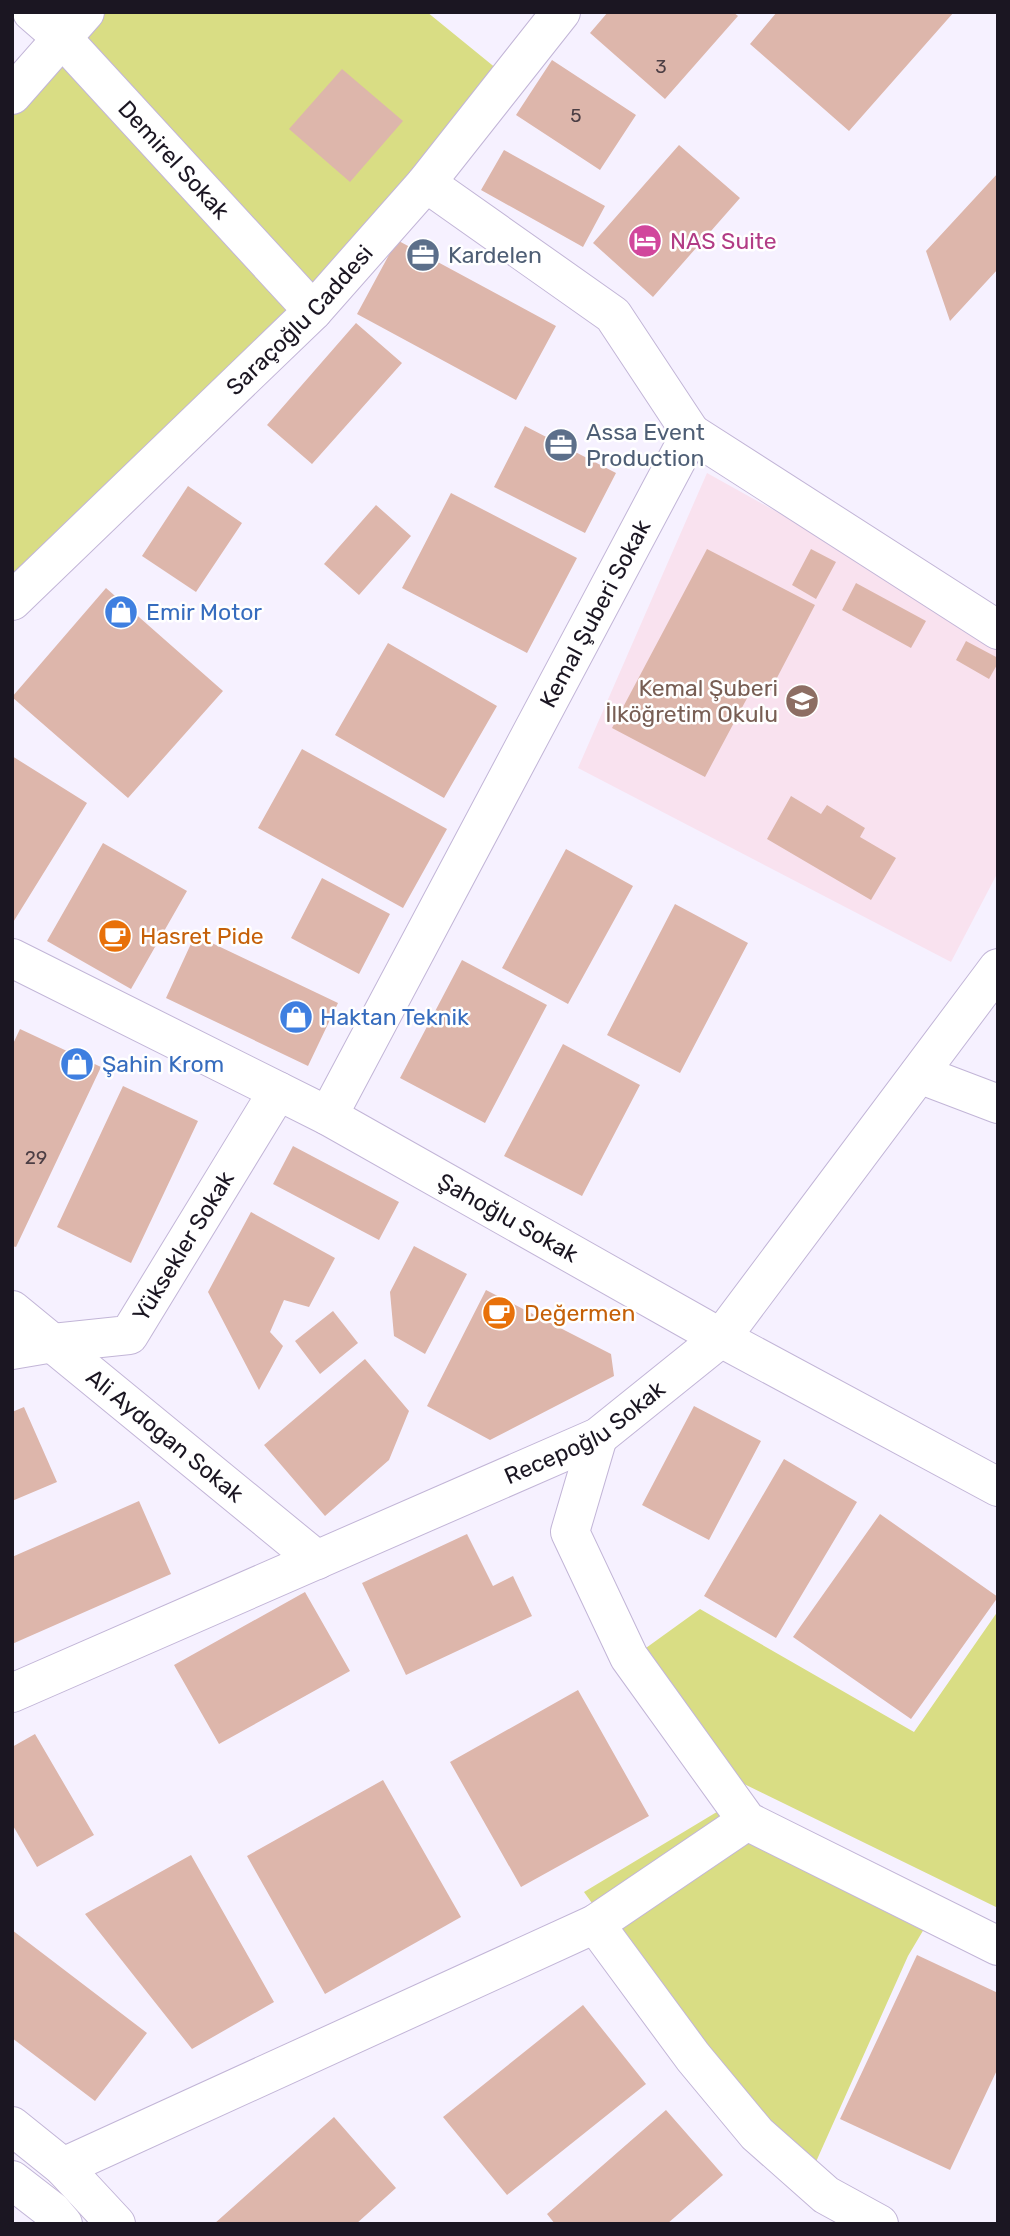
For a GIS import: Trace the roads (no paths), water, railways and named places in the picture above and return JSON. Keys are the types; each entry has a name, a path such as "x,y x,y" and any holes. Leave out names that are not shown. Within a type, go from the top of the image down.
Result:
{"street":[{"name":"Demirel Sokak","path":"32,12 74,26 313,311"},
{"name":"Saraçoğlu Caddesi","path":"12,601 313,311 426,183 561,12"},
{"path":"12,95 74,26"},
{"path":"426,183 613,315 691,433 998,630"},
{"name":"Kemal Şuberi Sokak","path":"328,1116 691,433"},
{"name":"Şahoğlu Sokak","path":"12,958 328,1116 721,1338 998,1488"},
{"name":"Recepoğlu Sokak","path":"12,1693 598,1437 721,1338 998,968"},
{"path":"919,1074 998,1104"},
{"name":"Yüksekler Sokak","path":"12,1350 130,1335 278,1091"},
{"name":"Ali Aydogan Sokak","path":"12,1310 317,1560"},
{"path":"598,1437 570,1532 629,1657 747,1821 998,1946"},
{"path":"63,2167 595,1924 747,1821"},
{"path":"595,1924 693,2057 757,2134 826,2195 878,2224"},
{"path":"12,2126 63,2167 116,2224"},
{"path":"12,2180 52,2211 63,2224"}],"place":[{"name":"NAS Suite","path":"645,241"},
{"name":"Kardelen","path":"423,255"},
{"name":"Assa Event Production","path":"561,445"},
{"name":"Emir Motor","path":"121,612"},
{"name":"Kemal Şuberi İlköğretim Okulu","path":"802,701"},
{"name":"Hasret Pide","path":"115,936"},
{"name":"Haktan Teknik","path":"296,1017"},
{"name":"Şahin Krom","path":"77,1064"},
{"name":"Değermen","path":"499,1313"}]}
